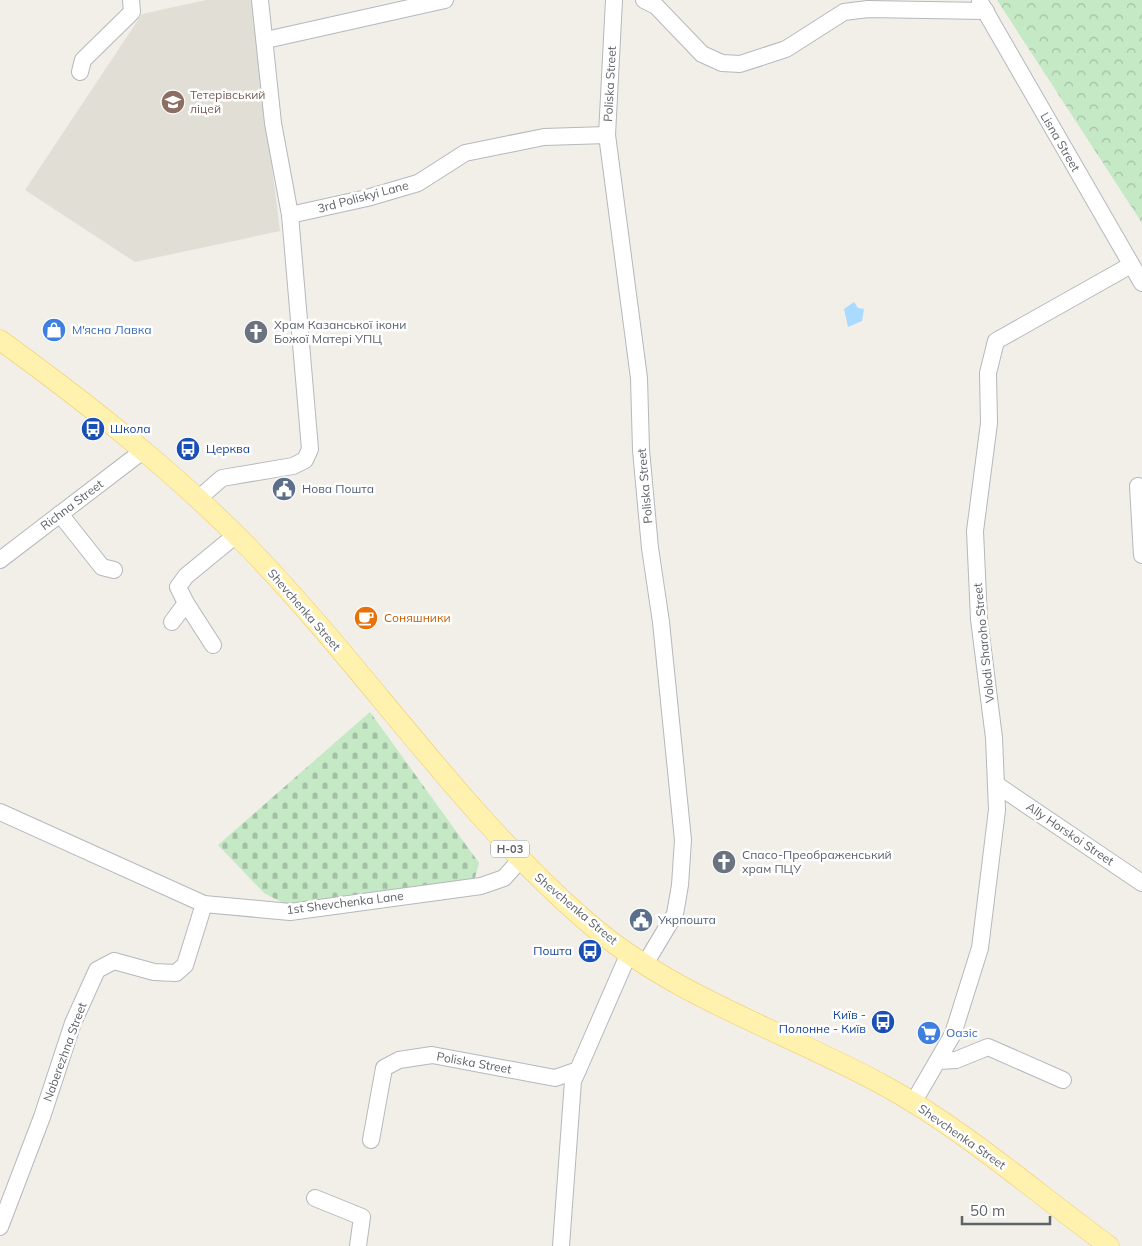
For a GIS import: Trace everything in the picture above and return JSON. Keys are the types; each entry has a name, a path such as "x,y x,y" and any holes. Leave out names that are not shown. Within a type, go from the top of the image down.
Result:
{"main road":[{"name":"Shevchenka Street","path":"0,340 103,416 144,450 236,535 302,606 482,819 520,860 588,923 638,959 678,984 883,1085 943,1121 1109,1246"}],"street":[{"path":"80,72 83,60 132,12 131,0"},
{"path":"198,500 222,478 293,466 305,460 310,449 290,215 273,123 266,40 260,0"},
{"path":"266,40 445,0"},
{"name":"Poliska Street","path":"561,1246 573,1081 638,959 675,914 680,885 683,840 661,622 648,528 641,450 639,378 607,135 614,0"},
{"path":"644,0 656,6 702,54 722,63 740,64 786,49 844,12 868,9 982,6"},
{"name":"Lisna Street","path":"982,6 1142,283"},
{"name":"3rd Poliskyi Lane","path":"290,215 367,198 418,183 465,153 544,137 607,135"},
{"name":"Volodi Sharoho Street","path":"913,1103 954,1034 980,948 996,810 997,785 994,738 979,619 975,531 989,423 988,373 996,341 1130,265"},
{"name":"Richna Street","path":"0,560 144,450"},
{"path":"1138,486 1142,555"},
{"path":"60,514 102,567 114,570"},
{"path":"213,645 178,587 186,576 236,535"},
{"path":"172,622 186,603"},
{"name":"Ally Horskoi Street","path":"997,785 1142,882"},
{"name":"1st Shevchenka Lane","path":"0,812 204,904 290,912 480,886 504,878 520,860"},
{"name":"Naberezhna Street","path":"0,1227 42,1117 73,1023 97,970 114,961 154,972 176,973 185,965 204,904"},
{"path":"938,1061 956,1060 988,1047 1063,1080"},
{"name":"Poliska Street","path":"371,1140 384,1068 399,1060 432,1056 555,1078 578,1070"},
{"path":"315,1198 362,1217 358,1246"}],"shaded area":[{"name":"Тетерівський ліцей","path":"206,0 251,0 280,231 135,262 25,190 142,14"}],"green space":[{"path":"997,0 1142,0 1142,223"},
{"path":"370,712 479,863 474,881 291,907 264,893 218,845"}],"water":[{"path":"854,302 858,308 864,309 862,321 848,327 844,309"}],"place":[{"name":"Тетерівський ліцей","path":"173,102"},
{"name":"М'ясна Лавка","path":"54,330"},
{"name":"Храм Казанської ікони Божої Матері УПЦ","path":"256,332"},
{"name":"Школа","path":"93,429"},
{"name":"Церква","path":"188,449"},
{"name":"Нова Пошта","path":"284,489"},
{"name":"Соняшники","path":"366,618"},
{"name":"Спасо-Преображенський храм ПЦУ","path":"724,862"},
{"name":"Укрпошта","path":"641,920"},
{"name":"Пошта","path":"590,951"},
{"name":"Київ - Полонне - Київ","path":"883,1022"},
{"name":"Оазіс","path":"929,1033"}]}
